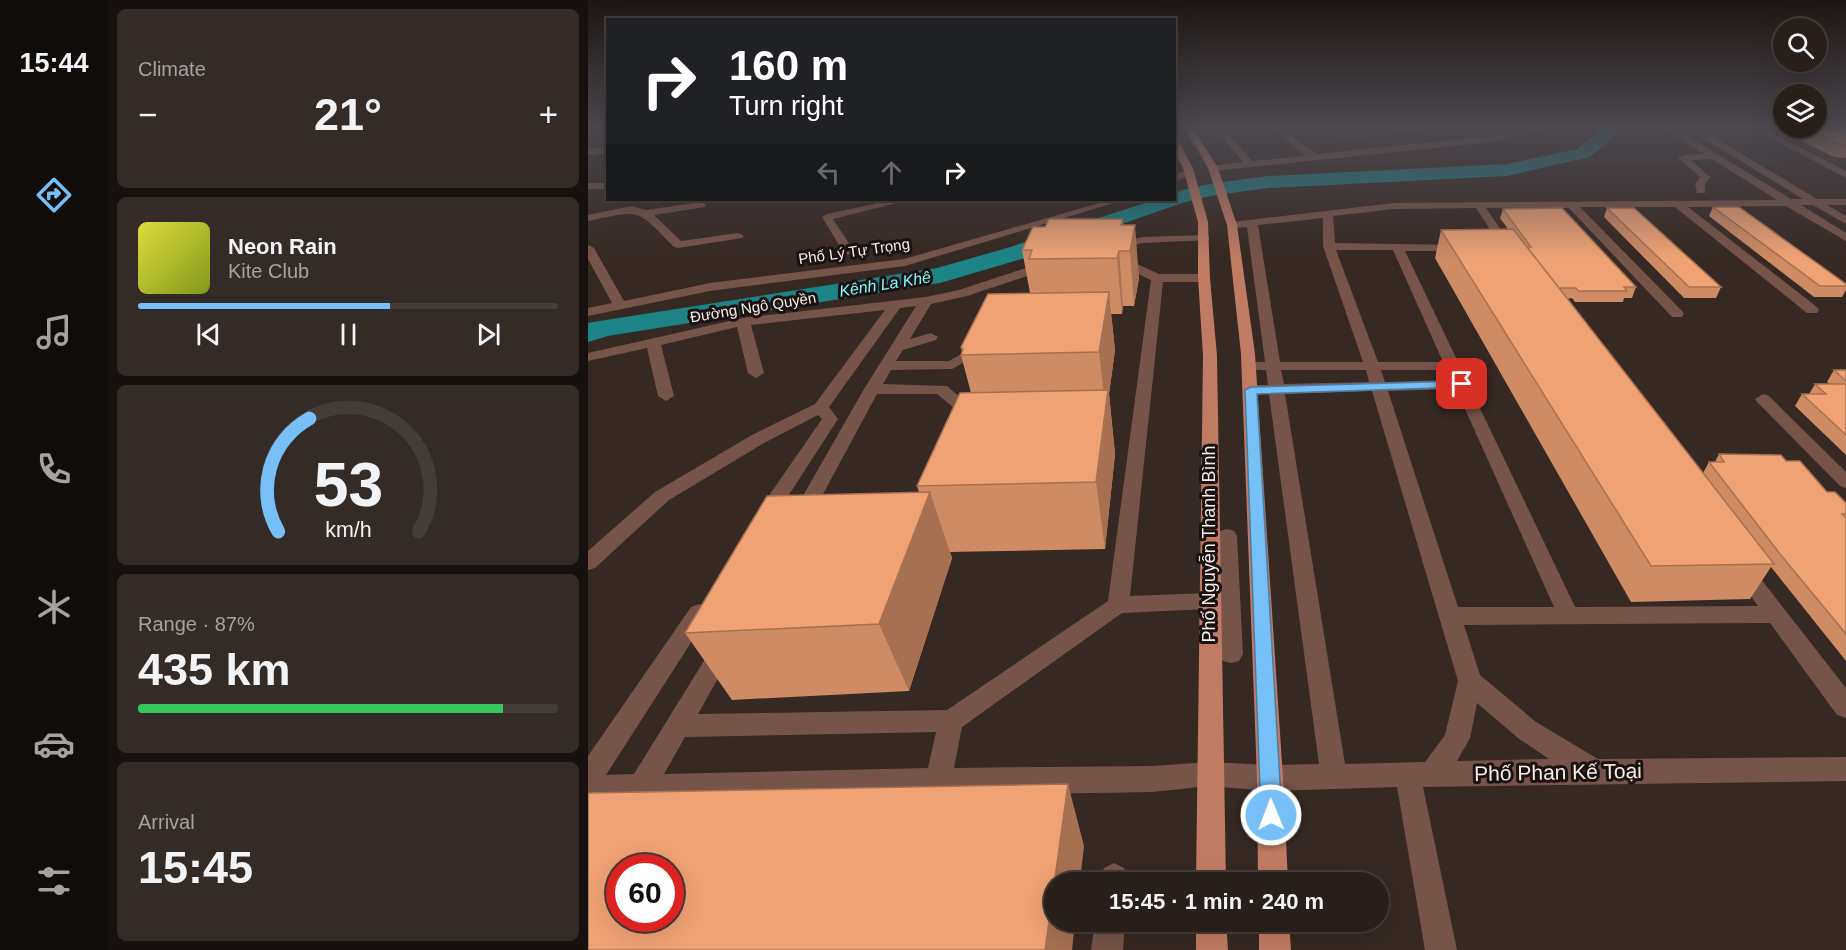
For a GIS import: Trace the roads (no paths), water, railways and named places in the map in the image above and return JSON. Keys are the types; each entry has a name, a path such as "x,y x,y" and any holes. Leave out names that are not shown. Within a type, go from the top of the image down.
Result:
{"main road":[{"path":"1214,170 1232,225 1250,378 1273,872"},
{"name":"Phố Nguyễn Thanh Bình","path":"1189,172 1200,207 1205,238 1204,278 1210,356 1211,872"},
{"path":"1211,932 1212,950"},
{"path":"1274,932 1275,950"}],"street":[{"path":"1697,170 1705,177 1700,184 1701,191"},
{"path":"1737,170 1846,238"},
{"path":"1763,170 1846,221"},
{"path":"1176,177 1189,172"},
{"path":"588,186 606,186"},
{"path":"608,214 616,201"},
{"path":"848,251 827,217 899,201"},
{"name":"Phố Lý Tự Trọng","path":"588,312 710,287 905,262 1116,201"},
{"path":"1232,225 1394,206 1846,202"},
{"path":"1677,203 1812,310"},
{"path":"1478,204 1502,249 1521,267"},
{"path":"1571,204 1677,314"},
{"path":"588,218 631,209 646,213 700,205"},
{"path":"646,213 678,245 738,236"},
{"path":"1329,214 1329,246 1372,366 1376,386 1470,681 1503,714 1542,742 1596,771"},
{"path":"1252,223 1334,777"},
{"path":"1204,278 1157,278 1099,250 1143,240 1205,238"},
{"path":"1329,246 1475,248"},
{"path":"1397,246 1568,614"},
{"path":"588,248 620,305"},
{"name":"Đường Ngô Quyền","path":"588,357 743,322 926,301 962,293 1066,259"},
{"path":"1018,291 1026,272"},
{"path":"1118,605 1157,278"},
{"path":"794,530 872,389 926,301"},
{"path":"588,562 662,495 758,439 821,408 896,304"},
{"path":"898,347 932,331 914,320"},
{"path":"743,322 756,373"},
{"path":"887,366 952,365 998,339"},
{"path":"653,341 666,396"},
{"path":"1250,378 1273,366 1452,366"},
{"path":"1250,378 1277,389 1462,384"},
{"path":"872,389 941,389 968,411 960,432"},
{"path":"1763,399 1846,482"},
{"path":"752,535 830,419 821,408"},
{"path":"1227,536 1231,654"},
{"path":"1733,557 1846,707"},
{"path":"588,779 712,594"},
{"path":"677,726 951,721 1118,605 1209,601"},
{"path":"1451,616 1775,614"},
{"path":"642,786 730,638"},
{"path":"1441,950 1419,775 1444,760 1457,738 1470,681"},
{"path":"938,781 951,721"},
{"name":"Phố Phan Kế Toại","path":"588,788 1152,779 1209,774 1270,778 1596,771 1846,769"},
{"path":"1107,950 1109,932"}],"waterway":[{"name":"Kênh La Khê","path":"1176,198 1209,190 1268,182 1500,170"},
{"name":"Kênh La Khê","path":"588,333 603,328 940,275 1016,253 1171,201"}]}
